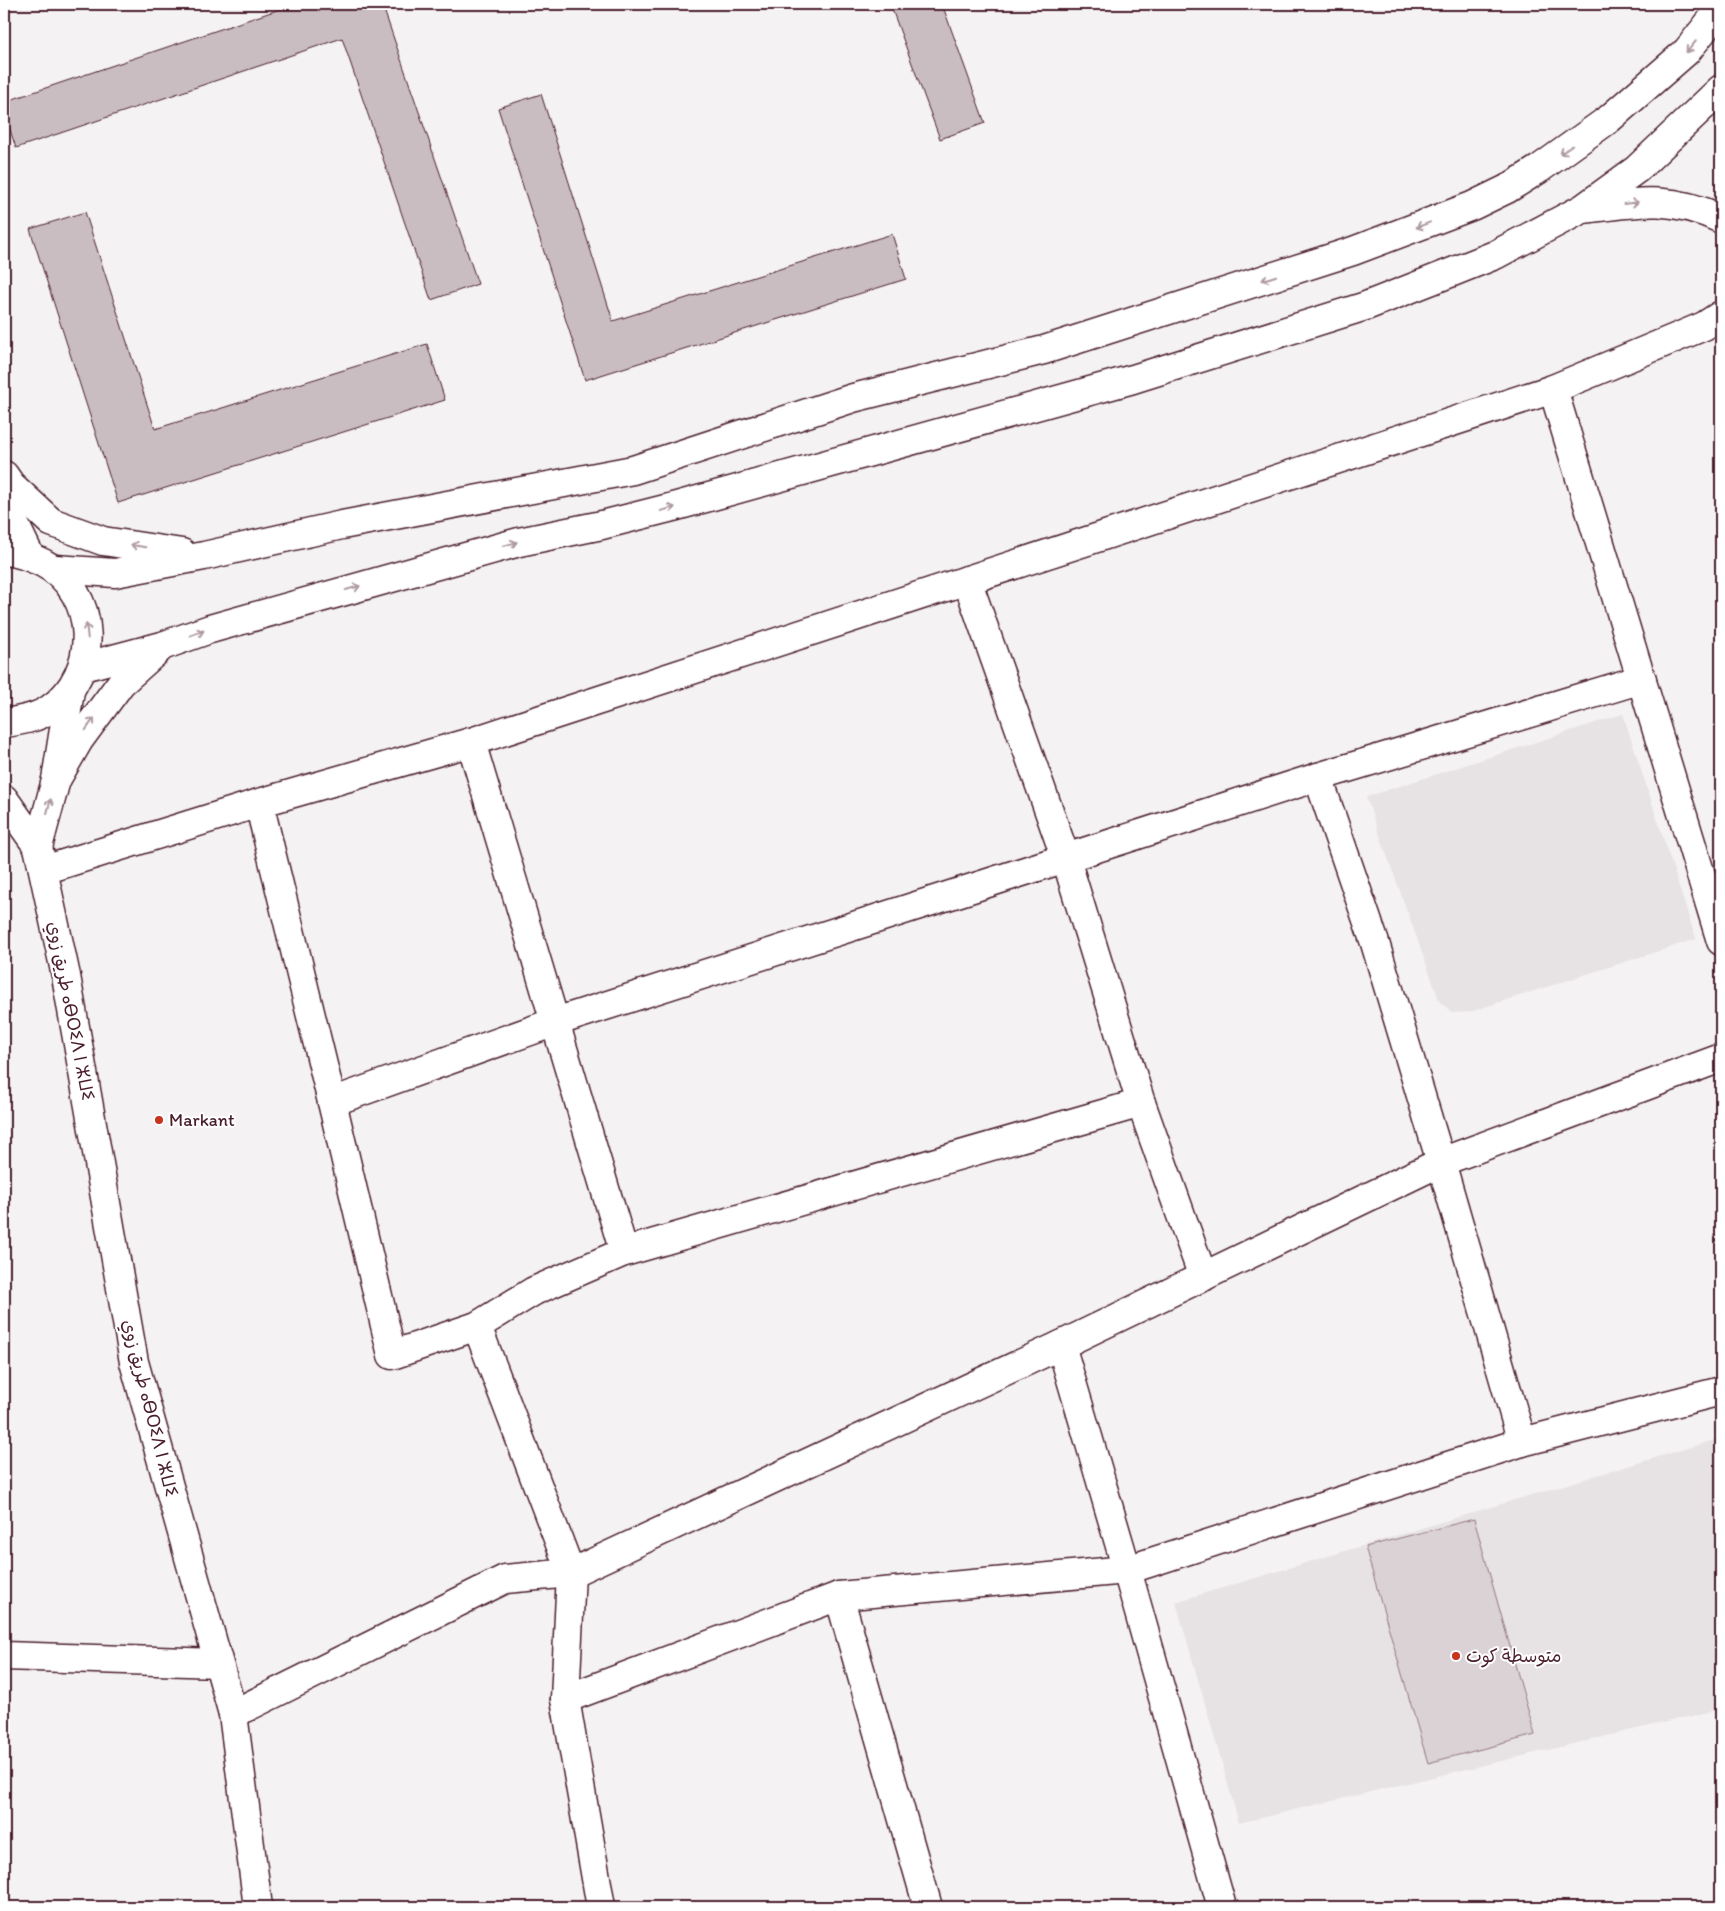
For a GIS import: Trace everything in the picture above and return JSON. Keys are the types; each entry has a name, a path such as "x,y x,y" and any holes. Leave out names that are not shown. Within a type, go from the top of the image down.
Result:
{"main road":[{"path":"55,569 115,573 204,556 342,525 633,470 853,398 1044,350 1353,251 1472,206 1507,189 1539,169 1609,119 1687,52 1721,8"},
{"path":"83,666 162,646 210,629 519,542 673,508 1152,373 1366,306 1495,255 1582,209 1637,169 1721,89"},
{"path":"1582,209 1648,201 1677,204 1706,212 1721,219"},
{"path":"41,859 259,804 471,742 1554,389 1704,326 1721,315"},
{"path":"1554,389 1721,941"},
{"path":"4,475 10,485 51,522 104,541 204,556"},
{"path":"4,502 30,556"},
{"path":"4,551 30,556 55,569 73,589 85,613 88,640 83,666 70,691 41,859"},
{"path":"967,580 1066,859 1141,1103 1203,1278"},
{"path":"56,780 79,740 121,683 162,646"},
{"path":"332,1102 555,1022 1318,777 1642,679"},
{"path":"4,723 25,721 50,709 70,691"},
{"path":"471,742 624,1252"},
{"path":"1318,777 1375,944 1441,1162 1522,1442"},
{"path":"4,799 41,859"},
{"path":"259,804 392,1355 477,1326 534,1291 624,1252 1141,1103"},
{"name":"طريق زوي ⴰⴱⵔⵉⴷ ⵏ ⵣⵡⵉ","path":"41,859 66,976 134,1362 233,1714 258,1907"},
{"path":"233,1714 505,1579 571,1573 1062,1345 1441,1162 1721,1058"},
{"path":"477,1326 571,1573 566,1699 601,1907"},
{"path":"1062,1345 1222,1907"},
{"path":"566,1699 839,1596 1127,1570 1522,1442 1721,1390"},
{"path":"839,1596 928,1907"},
{"path":"4,1656 218,1663"}],"shaded area":[{"path":"1623,714 1696,939 1469,1012 1453,1013 1440,1002 1366,797"},
{"name":"متوسطة كوت","path":"1721,1438 1721,1709 1239,1823 1176,1602"},
{"path":"1474,1519 1535,1735 1428,1763 1365,1547"}],"building":[{"path":"295,4 382,4 478,284 431,300 342,38 16,148 4,112 4,102"},
{"path":"890,4 942,4 985,123 940,139"},
{"path":"541,94 613,321 892,234 906,279 585,380 498,108"},
{"path":"85,212 155,429 427,344 445,400 118,503 30,229"}],"place":[{"name":"Markant","path":"159,1120"},
{"name":"متوسطة كوت","path":"1456,1656"}]}
